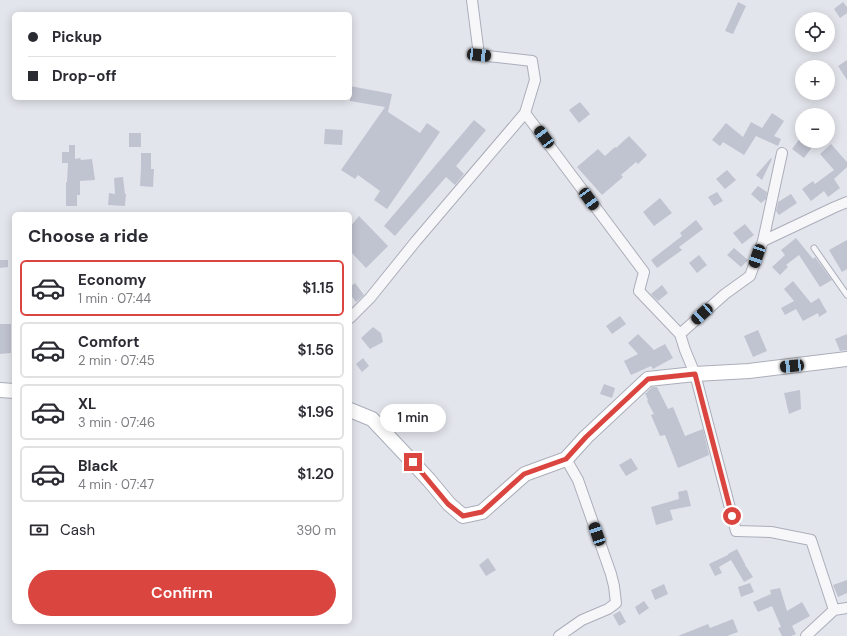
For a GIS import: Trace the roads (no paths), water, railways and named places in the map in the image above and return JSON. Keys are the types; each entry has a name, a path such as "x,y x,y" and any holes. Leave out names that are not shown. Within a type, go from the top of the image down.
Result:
{"street":[{"path":"352,316 370,298 416,241 525,113 535,80 532,61 479,55 472,0"},
{"path":"525,113 644,272 639,292 680,334 695,374 736,531 771,532 811,540 834,610"},
{"path":"680,334 724,294 750,276 763,241 782,153"},
{"path":"763,241 847,202"},
{"path":"352,411 372,419 419,469 448,504 463,516 482,512 524,474 566,459 586,437 648,379 695,374 749,371 847,359"},
{"path":"0,390 12,391"},
{"path":"559,636 582,620 608,609 616,603 611,574 578,480 566,459"},
{"path":"806,636 834,610 847,608"}],"lane":[{"path":"814,248 847,294"}]}
